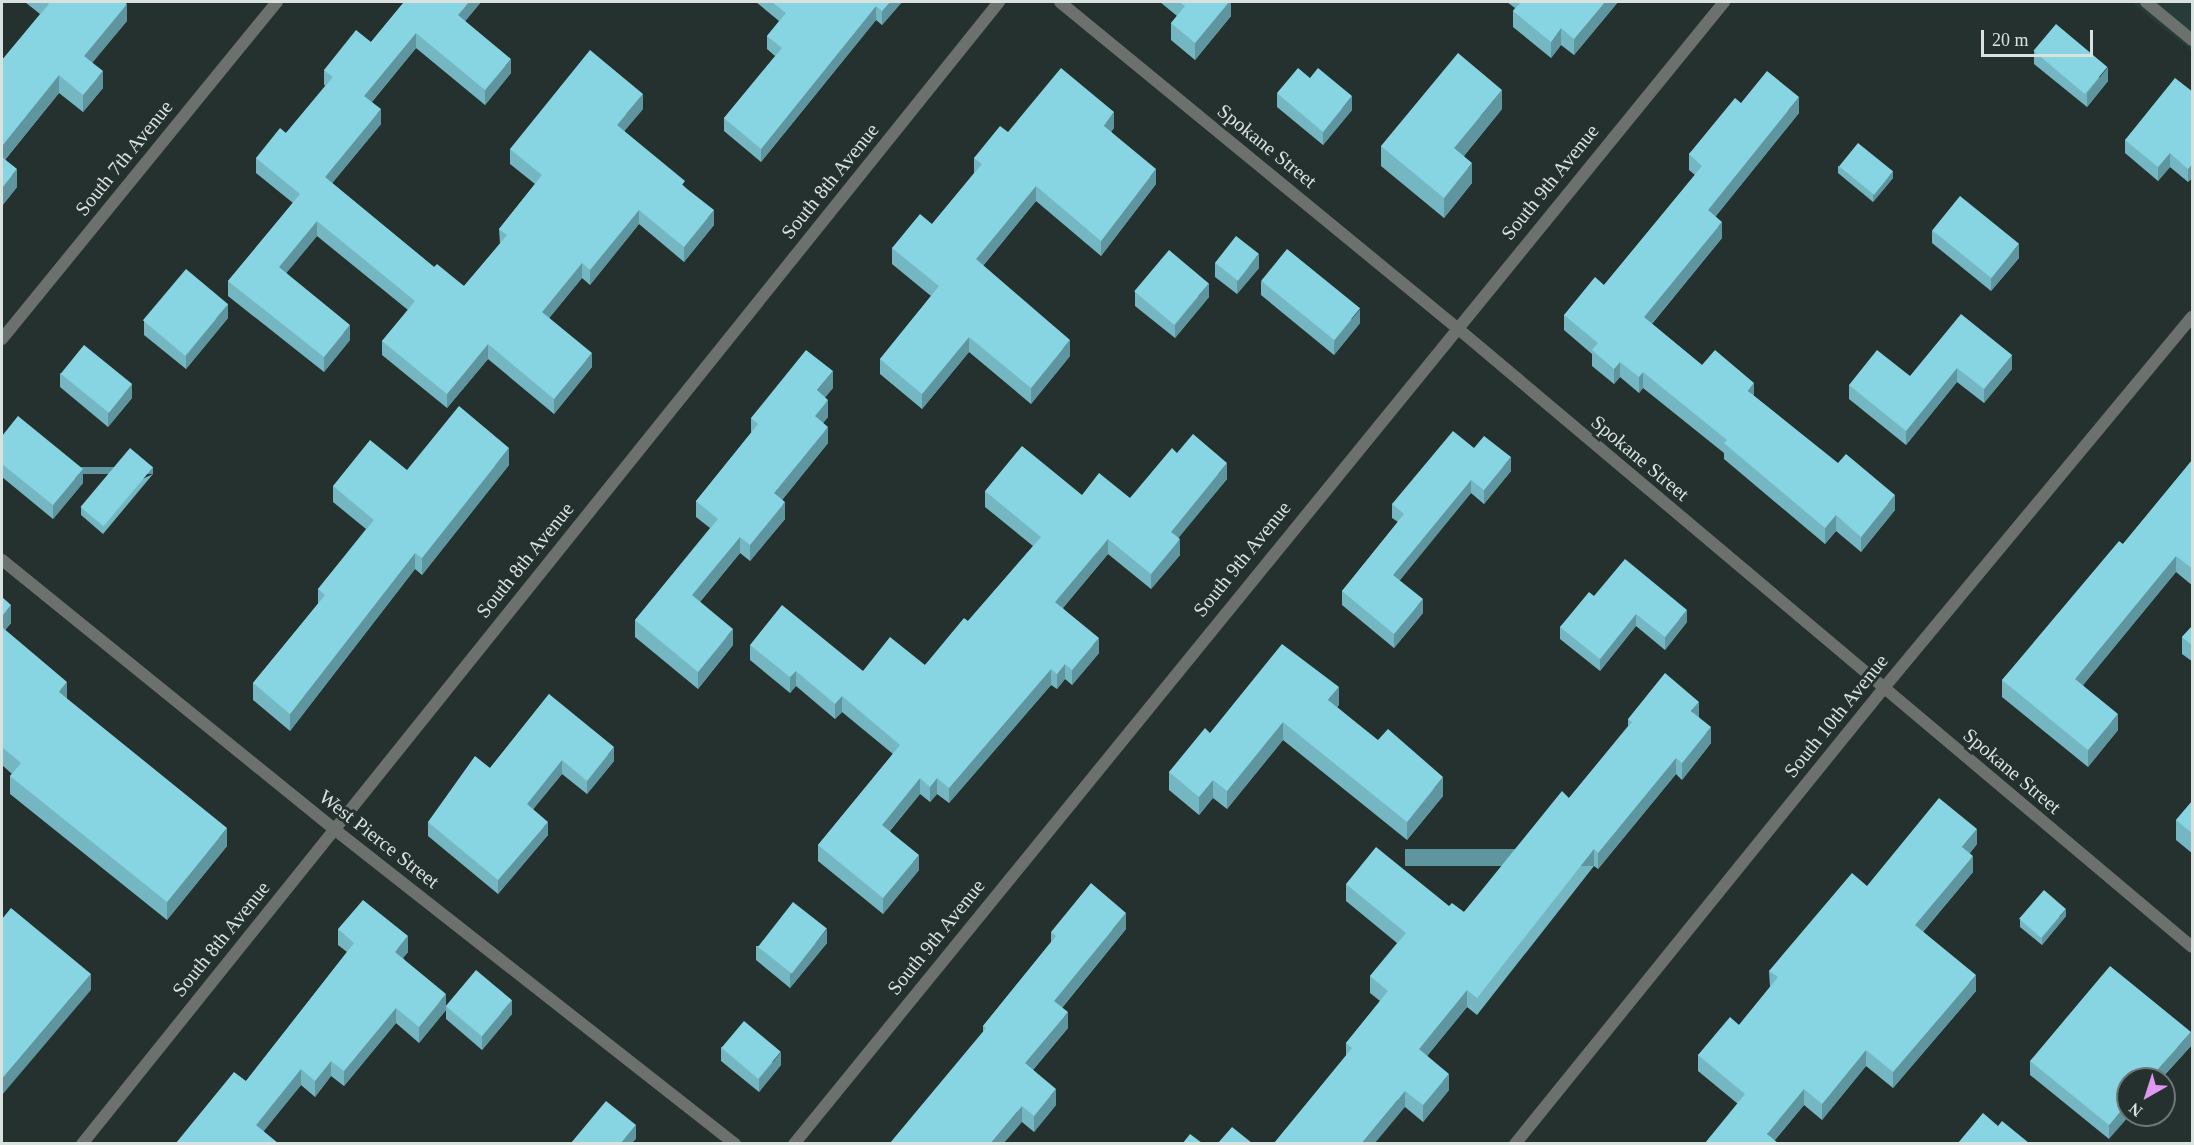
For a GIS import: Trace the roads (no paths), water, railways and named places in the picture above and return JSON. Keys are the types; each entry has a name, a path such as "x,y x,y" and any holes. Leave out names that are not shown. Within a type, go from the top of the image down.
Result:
{"street":[{"name":"South 7th Avenue","path":"2,339 277,2"},
{"name":"South 8th Avenue","path":"82,1143 999,2"},
{"name":"Spokane Street","path":"1060,2 1456,327 2193,947"},
{"name":"South 9th Avenue","path":"794,1143 1456,327 1724,2"},
{"path":"2146,2 2193,40"},
{"name":"South 10th Avenue","path":"1515,1143 1883,688 2193,317"},
{"name":"West Pierce Street","path":"2,560 334,829 735,1143"}]}
